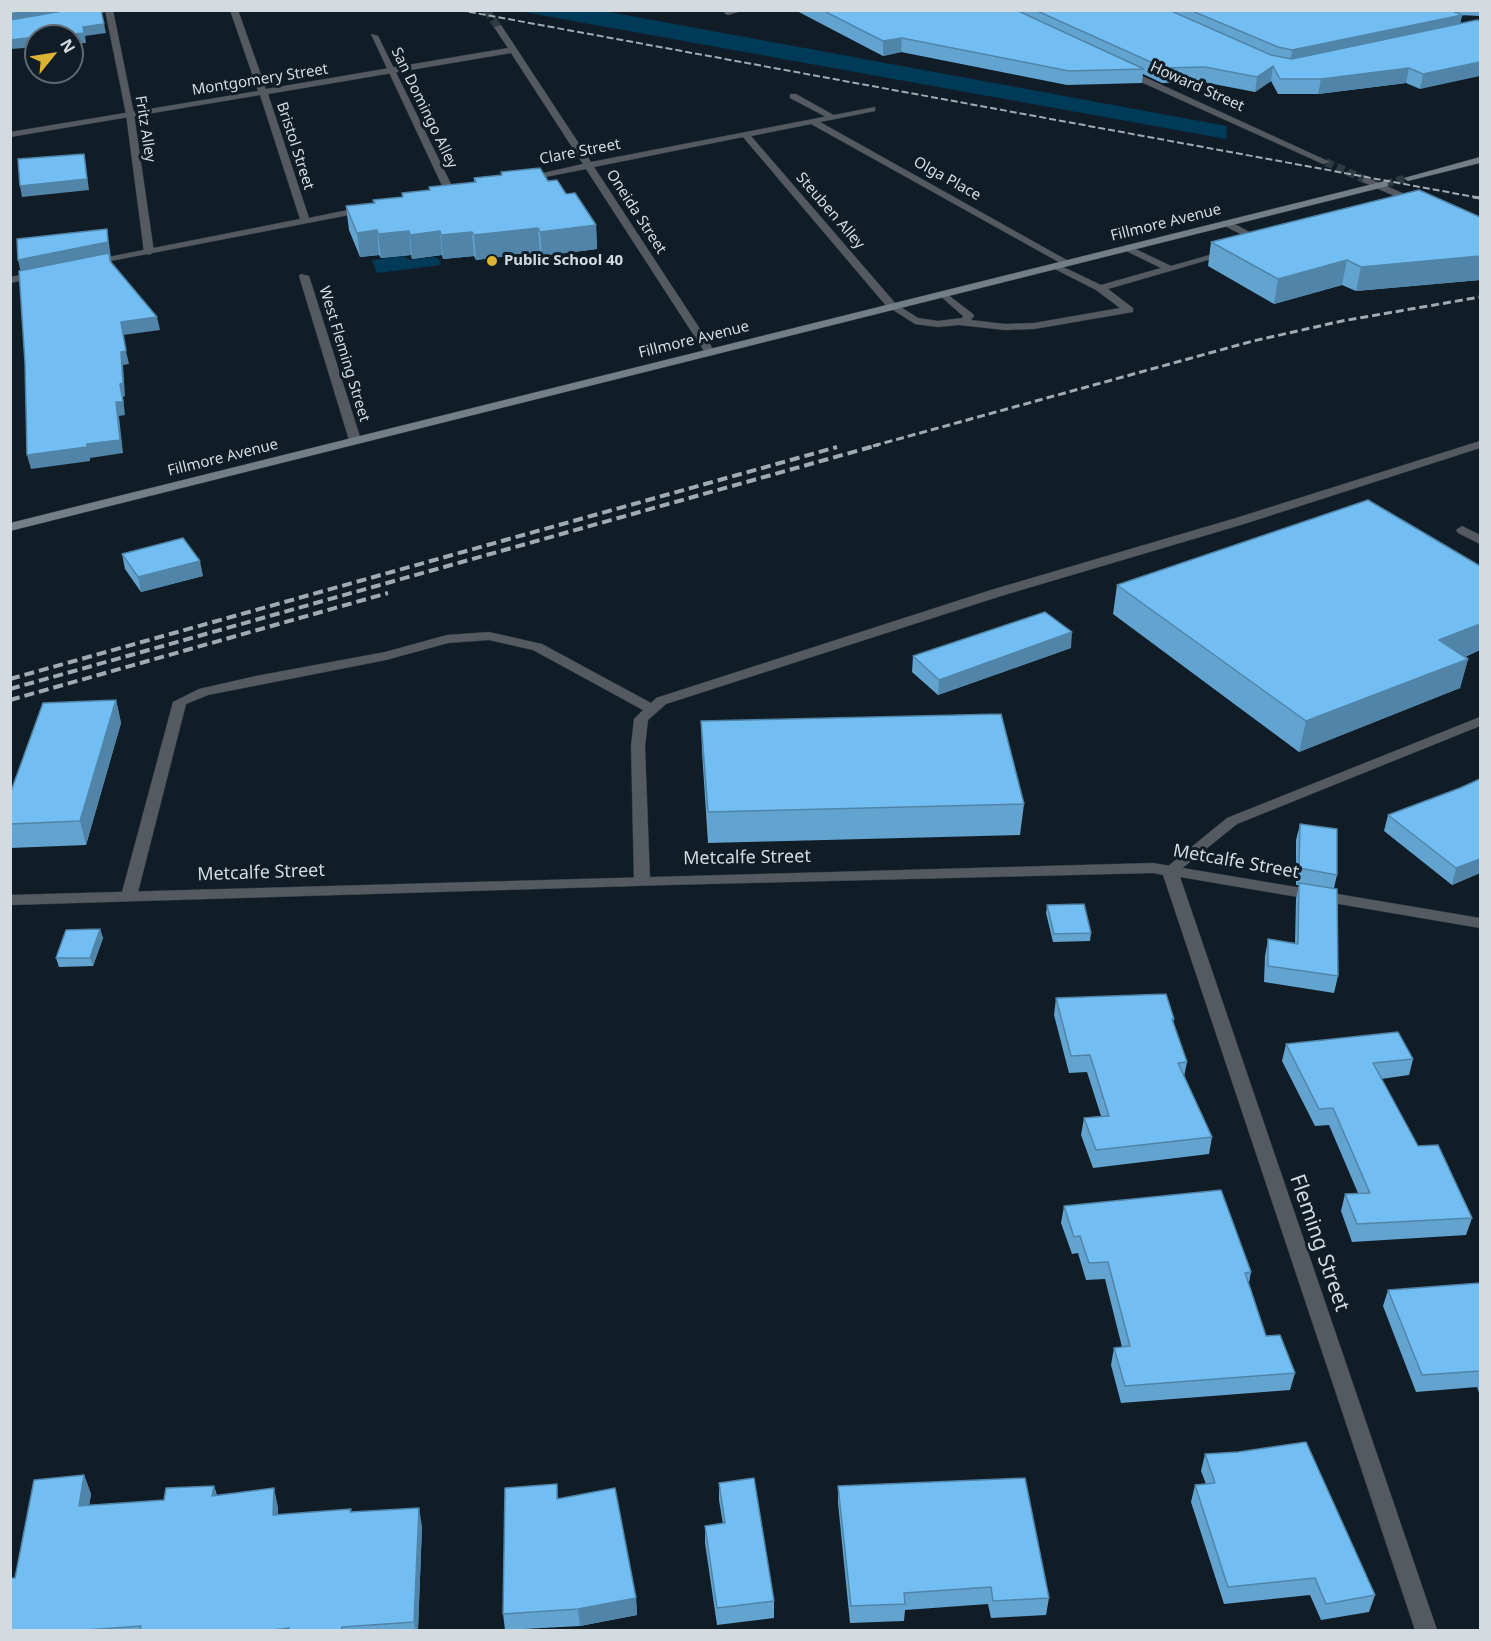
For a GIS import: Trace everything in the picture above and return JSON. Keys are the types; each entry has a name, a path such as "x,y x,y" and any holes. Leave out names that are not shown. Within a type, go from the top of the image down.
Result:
{"street":[{"name":"Bristol Street","path":"234,10 305,221"},
{"path":"728,13 742,10"},
{"path":"76,16 110,11"},
{"name":"Fritz Alley","path":"110,11 130,114 149,252"},
{"name":"Oneida Street","path":"498,27 710,352"},
{"name":"San Domingo Alley","path":"374,36 450,192"},
{"name":"Montgomery Street","path":"10,135 513,50"},
{"name":"Howard Street","path":"1119,69 1326,162"},
{"path":"793,96 833,117"},
{"name":"Clare Street","path":"519,179 872,109"},
{"name":"Olga Place","path":"812,121 1067,263"},
{"name":"Steuben Alley","path":"745,135 892,306 915,321 938,324 960,322 1005,327 1034,326 1129,310 1100,288"},
{"path":"1408,178 1480,160"},
{"path":"1366,180 1429,208"},
{"name":"Fillmore Avenue","path":"10,526 1381,185"},
{"path":"439,195 462,190"},
{"path":"83,265 372,208"},
{"path":"1054,266 1100,288 1265,243 1226,223"},
{"path":"1127,248 1170,269"},
{"path":"10,280 50,272"},
{"name":"West Fleming Street","path":"304,276 356,440"},
{"path":"943,294 969,316 965,321 960,322"},
{"path":"642,880 638,747 641,719 661,701 962,604 1240,521 1480,444"},
{"path":"1462,530 1480,540"},
{"path":"129,896 180,702 204,692 386,656 447,639 489,636 537,647 652,709"},
{"path":"1170,871 1232,821 1480,721"},
{"name":"Metcalfe Street","path":"10,900 642,880 1154,868 1480,923"},
{"name":"Fleming Street","path":"1170,871 1426,1630"}],"shaded area":[{"path":"518,11 604,11 1227,126 1226,139"},
{"path":"403,256 410,260 434,257 438,258 441,265 377,273 372,260"}],"building":[{"path":"10,10 33,10 10,14"},
{"path":"68,10 101,10 104,24 84,27 84,24 24,24 24,38 10,40 10,20"},
{"path":"822,10 1016,10 1144,69 1069,71 902,38 883,41"},
{"path":"1035,10 1169,10 1271,55 1292,59 1477,20 1480,21 1480,62 1423,74 1409,68 1321,79 1280,79 1273,66 1257,77 1205,67 1164,68"},
{"path":"1190,10 1450,10 1462,15 1292,50 1278,47"},
{"path":"84,154 87,179 20,186 18,159"},
{"path":"540,168 548,181 557,180 566,194 575,193 596,225 540,232 538,228 474,235 472,232 441,235 440,231 410,235 409,231 378,234 377,230 357,233 346,206 403,197 402,193 430,190 429,187 476,182 474,178 502,175 501,172"},
{"path":"1419,190 1480,217 1480,256 1361,267 1347,260 1278,279 1211,242"},
{"path":"107,229 108,242 18,260 17,239"},
{"path":"109,253 110,261 157,317 121,322 126,351 121,352 123,383 120,384 123,402 116,402 120,440 27,455 25,363 19,271"},
{"path":"1368,500 1480,566 1480,624 1439,640 1468,659 1306,721 1117,585"},
{"path":"183,538 200,561 138,577 122,554"},
{"path":"1045,612 1072,632 939,680 913,656"},
{"path":"116,700 80,821 10,824 10,794 43,703"},
{"path":"1001,714 1024,804 708,812 701,721"},
{"path":"1480,779 1480,859 1456,868 1388,815 1460,788"},
{"path":"1300,824 1337,829 1337,875 1299,868"},
{"path":"1299,883 1337,889 1338,976 1268,966 1268,939 1298,944"},
{"path":"1084,904 1091,933 1054,934 1047,905"},
{"path":"100,929 90,958 56,958 66,930"},
{"path":"1166,994 1187,1062 1178,1063 1212,1137 1096,1150 1084,1118 1109,1116 1090,1055 1071,1056 1056,998"},
{"path":"1398,1032 1413,1059 1373,1063 1418,1146 1438,1145 1472,1218 1357,1224 1345,1194 1370,1193 1333,1108 1319,1109 1286,1044"},
{"path":"1221,1190 1251,1272 1245,1273 1266,1336 1280,1335 1295,1373 1125,1386 1114,1348 1130,1346 1108,1262 1089,1263 1080,1236 1074,1237 1064,1206"},
{"path":"1480,1283 1480,1371 1422,1375 1388,1290"},
{"path":"1306,1442 1375,1595 1326,1604 1315,1578 1228,1587 1195,1485 1215,1483 1205,1454 1238,1452"},
{"path":"84,1475 79,1506 164,1500 166,1488 214,1486 212,1496 274,1488 273,1515 351,1509 350,1512 419,1508 414,1622 342,1627 341,1630 289,1630 289,1628 140,1630 141,1626 86,1630 10,1630 10,1578 15,1578 34,1480"},
{"path":"754,1478 774,1601 717,1608 705,1526 725,1523 719,1483"},
{"path":"1025,1478 1049,1598 993,1601 991,1587 904,1593 905,1604 851,1606 838,1486"},
{"path":"557,1484 557,1499 615,1488 636,1598 578,1609 503,1614 505,1488"}],"tunnel":[{"path":"486,10 498,27"},
{"path":"1326,162 1366,180"},
{"path":"1385,184 1408,178"}],"railway":[{"path":"459,10 1480,198 1473,197"},
{"path":"873,446 1253,341 1342,321 1480,297"},
{"path":"10,689 878,445"},
{"path":"10,679 837,447"},
{"path":"10,700 388,593"}],"place":[{"name":"Public School 40","path":"492,261"}]}
